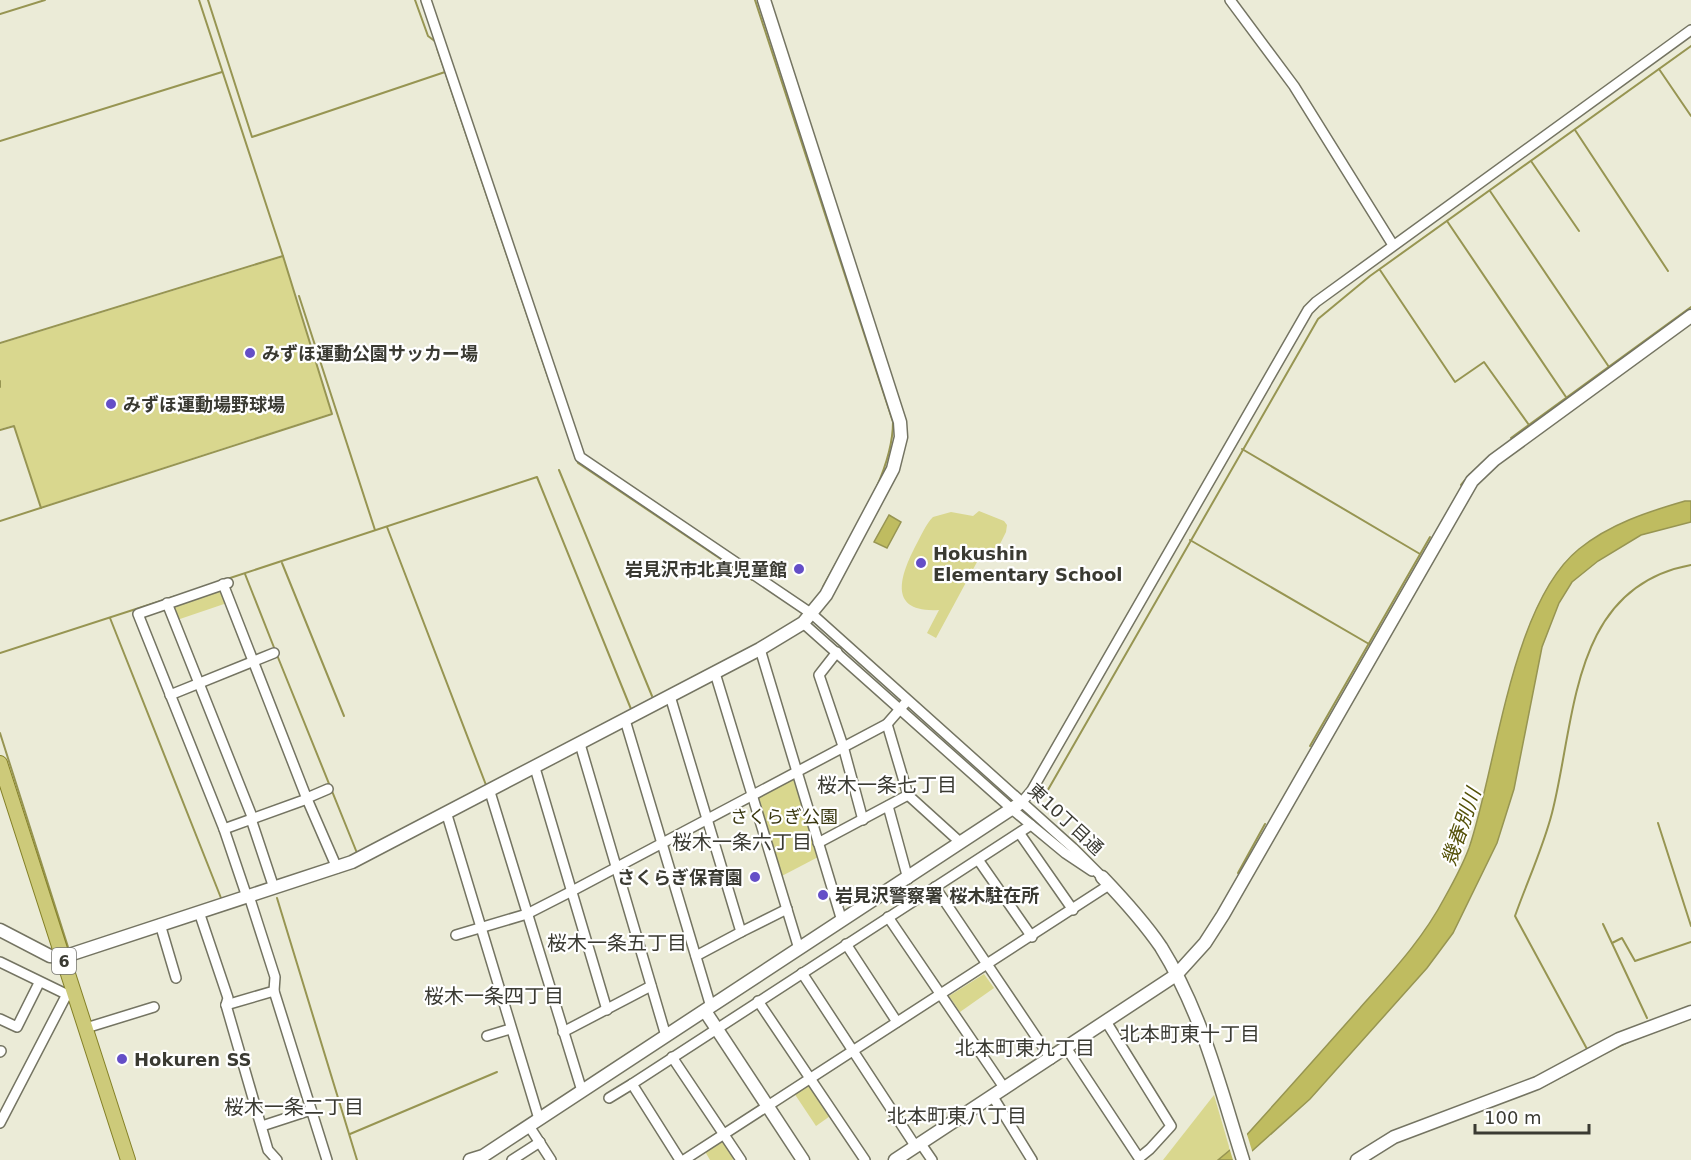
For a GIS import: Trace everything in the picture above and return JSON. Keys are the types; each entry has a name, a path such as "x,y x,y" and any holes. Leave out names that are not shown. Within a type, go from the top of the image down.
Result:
{"main road":[{"name":"6","path":"0,763 63,957 71,996 86,1028 128,1160"}],"street":[{"name":"東10丁目通","path":"426,0 580,457 812,614 904,704 1017,806 1106,881 1152,935 1176,975 1200,1023 1244,1160"},
{"path":"0,930 50,956 63,957 337,868 447,815 760,649 803,623 812,614 826,595 893,469 901,437 900,422 764,0"},
{"path":"1230,0 1294,86 1393,246"},
{"path":"470,1160 493,1156 534,1122 1017,806 1032,790 1308,310 1691,30"},
{"path":"895,1160 1107,1023 1176,975 1205,943 1223,915 1472,481 1494,460 1691,316"},
{"path":"327,1160 274,991 274,977 248,896 224,829 138,614 226,584 307,798 337,868"},
{"path":"167,603 252,819 274,888"},
{"path":"456,935 527,914 887,724 904,704 803,623"},
{"path":"760,649 842,921"},
{"path":"837,652 819,675 843,746 863,820"},
{"path":"170,695 274,653"},
{"path":"715,672 799,950"},
{"path":"670,696 741,932"},
{"path":"625,720 696,956 708,1009 716,1028 803,1160"},
{"path":"887,724 908,795 961,843"},
{"path":"580,744 666,1036"},
{"path":"535,768 607,1010"},
{"path":"224,829 328,789"},
{"path":"490,792 582,1091"},
{"path":"818,843 908,795"},
{"path":"888,806 908,879"},
{"path":"632,1084 682,1160 1073,910 1106,881 1065,853 1031,825 1017,806"},
{"path":"447,815 510,1029 540,1143 551,1160"},
{"path":"609,1098 888,917 979,861 1031,825"},
{"path":"1020,834 1073,910"},
{"path":"979,861 1032,937"},
{"path":"935,887 1051,1059"},
{"path":"696,956 787,909"},
{"path":"198,912 228,998 226,1005 268,1150 277,1160"},
{"path":"888,917 1005,1089"},
{"path":"160,924 176,978"},
{"path":"846,944 897,1022"},
{"path":"0,962 39,983 71,996 0,1123"},
{"path":"802,973 918,1145 932,1160"},
{"path":"0,1018 17,1027 39,983"},
{"path":"563,1032 651,986"},
{"path":"226,1005 274,991"},
{"path":"758,1001 865,1160"},
{"path":"86,1028 154,1007"},
{"path":"1357,1160 1394,1137 1529,1086 1619,1039 1691,1012"},
{"path":"1067,1049 1139,1158 1171,1126 1107,1023"},
{"path":"487,1036 510,1029"},
{"path":"672,1057 741,1160"},
{"path":"993,1097 1032,1160"},
{"path":"262,1126 311,1110"},
{"path":"512,1160 540,1143"}],"green space":[{"path":"283,257 332,413 41,507 14,425 0,429 0,344"},
{"path":"979,511 1004,521 1007,525 1006,532 995,554 984,549 936,638 927,633 939,610 922,609 911,605 905,599 902,590 910,557 933,517 951,512 973,516"},
{"path":"222,589 227,603 177,620 172,606"},
{"name":"さくらぎ公園","path":"797,770 822,855 778,878 752,794"},
{"path":"984,974 994,988 960,1012 949,996"},
{"path":"810,1079 833,1114 816,1126 792,1090"},
{"path":"1214,1095 1230,1150 1218,1160 1163,1160"},
{"path":"724,1135 737,1157 732,1160 710,1160 703,1148"}],"shaded area":[{"path":"1691,501 1691,522 1641,535 1598,561 1572,582 1559,603 1542,647 1514,789 1497,843 1453,933 1427,968 1310,1099 1242,1160 1218,1160 1242,1140 1384,981 1417,941 1436,912 1469,848 1509,688 1522,646 1537,607 1556,574 1579,549 1603,532 1643,514"},
{"path":"889,515 901,522 887,548 874,542"}],"pier":[{"path":"1246,1131 1253,1154 1246,1160 1233,1160 1229,1147"}],"waterway":[{"path":"0,14 45,0"},
{"path":"199,0 283,256"},
{"path":"208,0 252,137 445,72"},
{"path":"415,0 428,36 436,42"},
{"path":"755,0 893,422 886,464 867,507 823,587"},
{"path":"1045,795 1318,319 1370,276 1691,46"},
{"path":"437,48 550,383"},
{"path":"1659,69 1691,116"},
{"path":"0,141 222,72"},
{"path":"1575,130 1668,271"},
{"path":"1531,161 1579,231"},
{"path":"1490,191 1609,367"},
{"path":"1447,221 1566,397"},
{"path":"0,343 283,256 332,414 0,521"},
{"path":"1380,270 1455,382 1484,362 1529,425"},
{"path":"299,296 375,530"},
{"path":"1511,438 1691,307"},
{"path":"0,381 0,387"},
{"path":"0,430 14,426 41,508"},
{"path":"1242,449 1420,554"},
{"path":"576,457 578,463 752,580"},
{"path":"559,470 652,696"},
{"path":"1461,485 1470,474"},
{"path":"227,579 537,477 631,709"},
{"path":"387,527 486,785"},
{"path":"1310,746 1430,537"},
{"path":"1190,540 1369,644"},
{"path":"282,563 344,716"},
{"path":"1587,1049 1515,916 1540,852 1552,813 1575,699 1585,662 1600,629 1622,600 1651,578 1691,565"},
{"path":"245,574 275,650"},
{"path":"0,653 176,596"},
{"path":"110,618 221,898"},
{"path":"277,655 357,853"},
{"path":"0,733 68,947"},
{"path":"1658,823 1691,926"},
{"path":"1238,873 1265,824"},
{"path":"277,898 357,1160"},
{"path":"1603,924 1647,1018"},
{"path":"1612,943 1622,938 1635,961 1691,942"},
{"path":"1603,1054 1628,1042"},
{"path":"1540,1088 1585,1064"},
{"path":"350,1134 497,1072"}],"place":[{"name":"みずほ運動公園サッカー場","path":"250,353"},
{"name":"みずほ運動場野球場","path":"111,404"},
{"name":"Hokushin Elementary School","path":"921,563"},
{"name":"岩見沢市北真児童館","path":"799,569"},
{"name":"さくらぎ保育園","path":"755,877"},
{"name":"岩見沢警察署 桜木駐在所","path":"823,895"},
{"name":"Hokuren SS","path":"122,1059"}],"district":[{"name":"桜木一条七丁目","path":"887,785"},
{"name":"桜木一条六丁目","path":"742,842"},
{"name":"桜木一条五丁目","path":"617,943"},
{"name":"桜木一条四丁目","path":"494,996"},
{"name":"北本町東十丁目","path":"1190,1034"},
{"name":"北本町東九丁目","path":"1025,1048"},
{"name":"桜木一条二丁目","path":"294,1107"},
{"name":"北本町東八丁目","path":"957,1116"}],"water label":[{"name":"幾春別川","path":"1461,827"}]}
